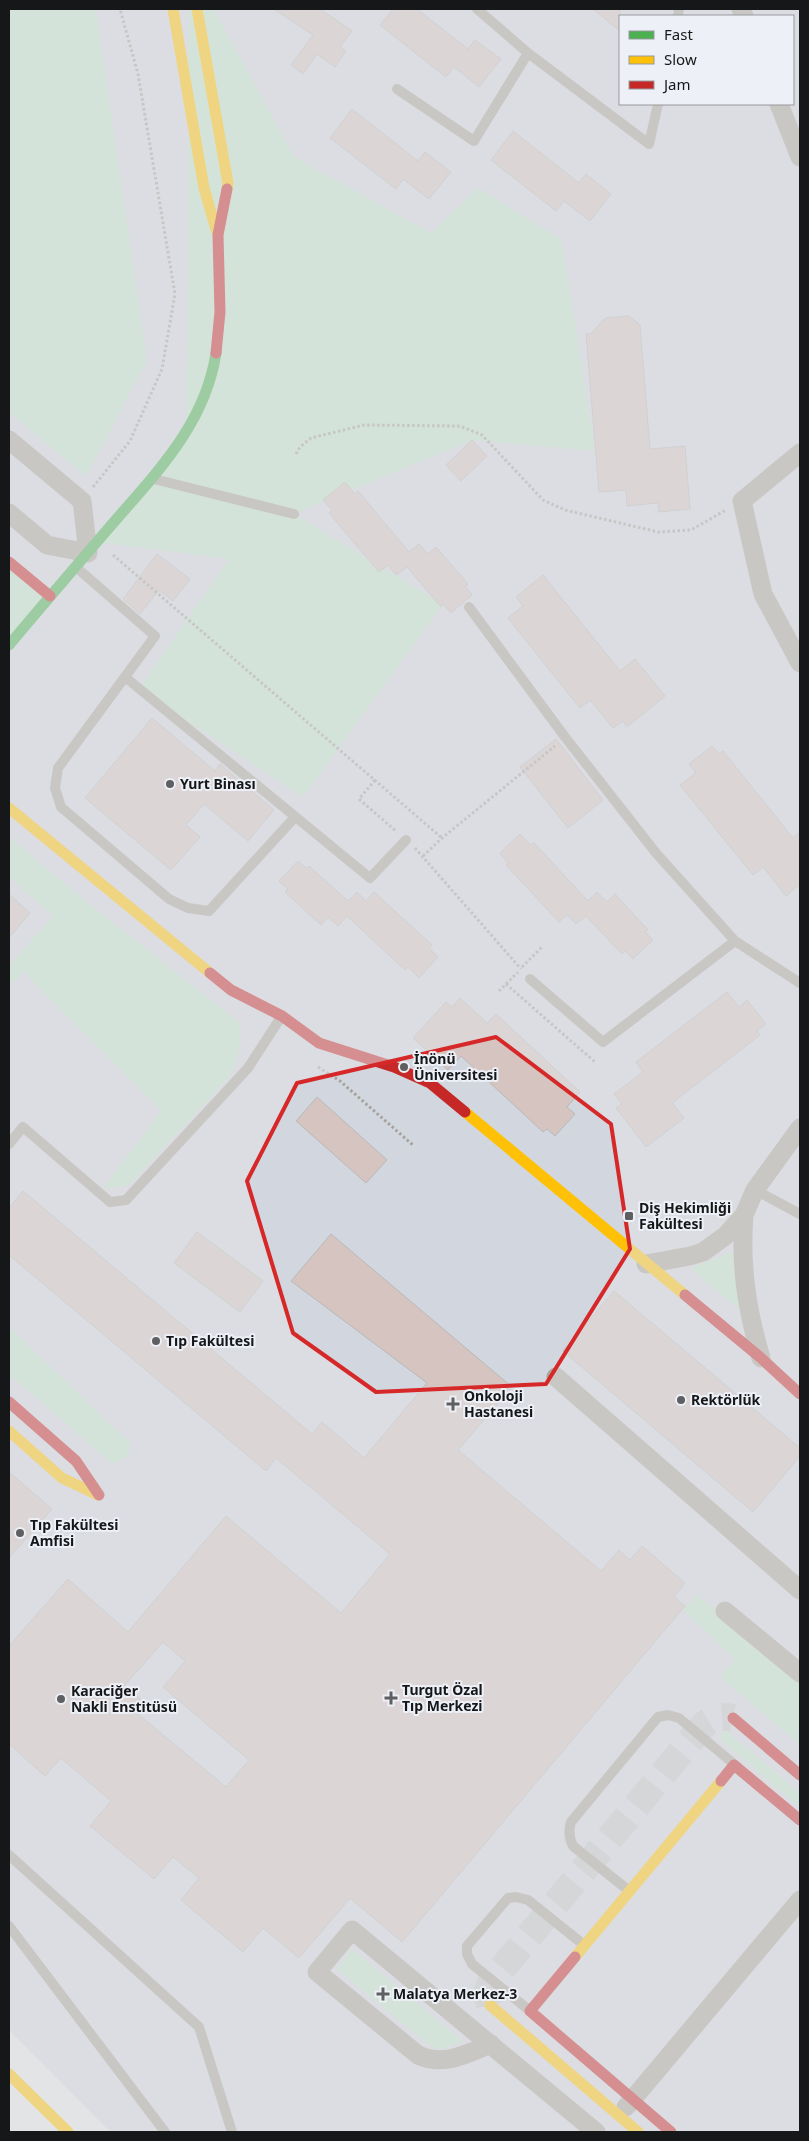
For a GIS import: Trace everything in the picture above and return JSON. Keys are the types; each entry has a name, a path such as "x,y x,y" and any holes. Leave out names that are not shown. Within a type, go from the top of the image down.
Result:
{"street":[{"path":"173,9 204,188 218,236"},
{"path":"9,645 186,434 197,415 212,375 219,334 218,236 228,183 197,9"},
{"path":"779,105 800,157"},
{"path":"9,440 82,501 87,554"},
{"path":"800,454 742,501 763,594 800,663"},
{"path":"9,512 47,545 87,554"},
{"path":"9,562 50,596"},
{"path":"9,808 231,990 282,1016 319,1043 394,1067 430,1083 646,1264 762,1358 800,1394"},
{"path":"762,1358 753,1330 744,1287 742,1242 744,1216 755,1190 800,1128"},
{"path":"646,1264 703,1252 725,1236 744,1216"},
{"path":"556,1377 800,1590"},
{"path":"9,1402 76,1461 99,1495 62,1478 9,1431"},
{"path":"725,1611 800,1672"},
{"path":"733,1718 800,1775"},
{"path":"671,2132 530,2011 734,1764 800,1820"},
{"path":"619,2116 800,1900"},
{"path":"491,2044 449,2060 425,2058 418,2055 317,1972 352,1930 491,2044 596,2132"},
{"path":"490,2005 638,2132"},
{"path":"9,2074 68,2132"}],"lane":[{"path":"477,9 528,53 649,144 658,105"},
{"path":"397,89 474,141 528,53"},
{"path":"151,478 294,514"},
{"path":"87,554 155,636 58,768 55,788 62,807 168,899 188,908 209,910 294,817"},
{"path":"469,607 565,737 656,854 735,941 800,983"},
{"path":"125,677 370,878 406,840"},
{"path":"530,978 603,1042 735,941"},
{"path":"9,1144 23,1127 110,1202 126,1200 248,1068 282,1016"},
{"path":"755,1190 800,1214"},
{"path":"629,1891 573,1846 569,1836 571,1822 658,1717 668,1715 679,1718 734,1764"},
{"path":"9,1855 199,2027 232,2132"},
{"path":"530,2011 472,1964 467,1954 466,1946 508,1898 516,1897 528,1900 584,1945"},
{"path":"9,1926 165,2132"}],"path":[{"path":"120,9 138,74 175,294 162,369 130,441"},
{"path":"296,454 300,447 311,438 364,425 460,426 482,435 544,500 565,510 658,532 691,530 742,501"},
{"path":"87,554 375,780 442,838"},
{"path":"423,856 442,838 565,737"},
{"path":"375,780 359,798 423,856 530,978"},
{"path":"499,991 506,984 595,1062"},
{"path":"316,1066 340,1081 414,1146"}],"highlighted area":[{"path":"496,1037 611,1124 630,1249 546,1384 376,1392 293,1333 247,1181 297,1083"}],"shaded area":[{"name":"İnönü Üniversitesi","path":"9,9 800,9 800,2132 110,2132 9,2030"}],"green space":[{"path":"9,9 96,9 147,361 86,476 9,412"},
{"path":"189,9 214,9 294,157 431,233 478,188 562,240 595,451 472,440 294,514 443,604 303,797 139,689 229,559 97,542 186,433"},
{"path":"9,565 50,596 9,645"},
{"path":"9,837 83,899 240,1023 239,1051 229,1077 129,1185 102,1190 161,1111 23,971 9,986 9,966 53,916 9,877"},
{"path":"732,1252 740,1310 690,1268"},
{"path":"9,1327 130,1443 128,1454 125,1457 111,1463 9,1374"},
{"path":"697,1595 800,1679 800,1745 720,1677 735,1659 683,1610"},
{"path":"725,1730 800,1793 800,1808 719,1738"},
{"path":"352,1949 464,2042 435,2050 337,1969"}],"building":[{"path":"274,9 320,9 352,31 340,47 346,51 335,67 317,54 303,74 291,65 313,35"},
{"path":"393,9 417,9 468,49 475,40 501,59 479,87 454,67 446,77 380,25"},
{"path":"593,9 620,9 619,30"},
{"path":"352,109 418,161 425,152 451,172 429,199 403,179 396,189 330,138"},
{"path":"513,131 579,183 586,174 611,194 590,221 564,201 556,211 491,160"},
{"path":"629,316 640,325 650,449 685,446 690,509 659,512 658,503 627,506 626,490 599,492 586,334 591,334 605,318"},
{"path":"472,440 487,456 461,481 446,465"},
{"path":"345,482 355,494 358,491 409,552 419,544 428,554 436,547 468,584 465,586 472,595 451,613 443,604 441,607 407,567 396,575 388,565 379,572 329,513 332,510 323,500"},
{"path":"157,554 190,579 173,601 159,590 140,614 123,599"},
{"path":"543,575 620,671 635,659 665,696 627,727 623,721 613,728 590,700 580,708 508,618 523,606 516,597"},
{"name":"Yurt Binası","path":"152,718 215,771 220,764 274,810 248,841 204,804 186,825 200,837 171,870 85,798"},
{"path":"556,739 603,800 568,828 520,767"},
{"path":"712,746 719,754 723,751 793,838 800,832 800,884 786,896 763,867 753,875 680,785 696,773 689,764"},
{"path":"520,834 531,845 534,843 588,901 597,892 607,902 615,894 648,930 645,932 653,940 633,959 625,951 622,954 586,916 576,924 567,915 559,922 506,865 508,863 500,853"},
{"path":"298,861 306,868 309,866 348,901 357,892 366,901 374,892 432,945 429,948 438,957 419,978 408,967 405,970 347,916 338,926 328,917 321,925 285,892 288,889 279,881"},
{"path":"9,894 30,913 9,938"},
{"path":"727,992 739,1007 747,1000 766,1024 757,1031 760,1035 672,1103 684,1118 646,1147 616,1108 622,1104 614,1094 643,1072 636,1062"},
{"path":"460,998 487,1023 496,1014 580,1092 567,1107 575,1114 555,1136 547,1129 543,1132 461,1056 448,1070 413,1038 446,1002 452,1007"},
{"path":"317,1097 387,1160 366,1183 296,1121"},
{"name":"Turgut Özal Tıp Merkezi","path":"23,1191 312,1434 322,1422 364,1458 427,1383 291,1281 331,1234 512,1387 458,1450 601,1571 619,1550 630,1560 642,1546 685,1583 674,1597 685,1606 402,1942 350,1898 299,1958 263,1928 243,1952 181,1900 199,1878 173,1857 154,1879 90,1826 111,1801 61,1758 45,1776 9,1744 9,1646 68,1579 128,1632 226,1516 341,1613 390,1554 276,1458 266,1471 9,1255 9,1208","holes":["163,1642 185,1661 163,1687 249,1760 226,1787 133,1710 141,1699 124,1686"]},
{"path":"197,1232 263,1281 240,1312 174,1263"},
{"name":"Rektörlük","path":"614,1291 800,1448 800,1456 753,1512 563,1351"},
{"name":"Tıp Fakültesi Amfisi","path":"9,1472 52,1509 9,1558"}],"tunnel":[{"path":"490,2005 487,1993 491,1982 700,1729 715,1719 723,1717 733,1718"}],"traffic: fast":[{"path":"9,645 143,489 175,448 201,404 210,379 216,353"}],"traffic: slow":[{"path":"173,9 204,188 217,233"},
{"path":"197,9 228,183 227,189"},
{"path":"9,808 210,973"},
{"path":"465,1112 685,1295"},
{"path":"9,1431 62,1478 98,1495"},
{"path":"575,1957 721,1781"},
{"path":"490,2005 638,2132"},
{"path":"9,2074 68,2132"}],"traffic: jam":[{"path":"216,353 220,312 218,235 227,189"},
{"path":"9,562 50,596"},
{"path":"210,973 231,990 282,1016 319,1043 394,1067 430,1083 465,1112"},
{"path":"685,1295 761,1358 800,1394"},
{"path":"9,1402 76,1461 99,1495"},
{"path":"733,1718 800,1775"},
{"path":"721,1781 734,1765 800,1820"},
{"path":"575,1957 530,2011 671,2132"}],"place":[{"name":"Yurt Binası","path":"170,784"},
{"name":"İnönü Üniversitesi","path":"404,1067"},
{"name":"Diş Hekimliği Fakültesi","path":"629,1216"},
{"name":"Tıp Fakültesi","path":"156,1341"},
{"name":"Rektörlük","path":"681,1400"},
{"name":"Onkoloji Hastanesi","path":"453,1404"},
{"name":"Tıp Fakültesi Amfisi","path":"20,1533"},
{"name":"Turgut Özal Tıp Merkezi","path":"391,1698"},
{"name":"Karaciğer Nakli Enstitüsü","path":"61,1699"},
{"name":"Malatya Merkez-3","path":"383,1994"}]}
